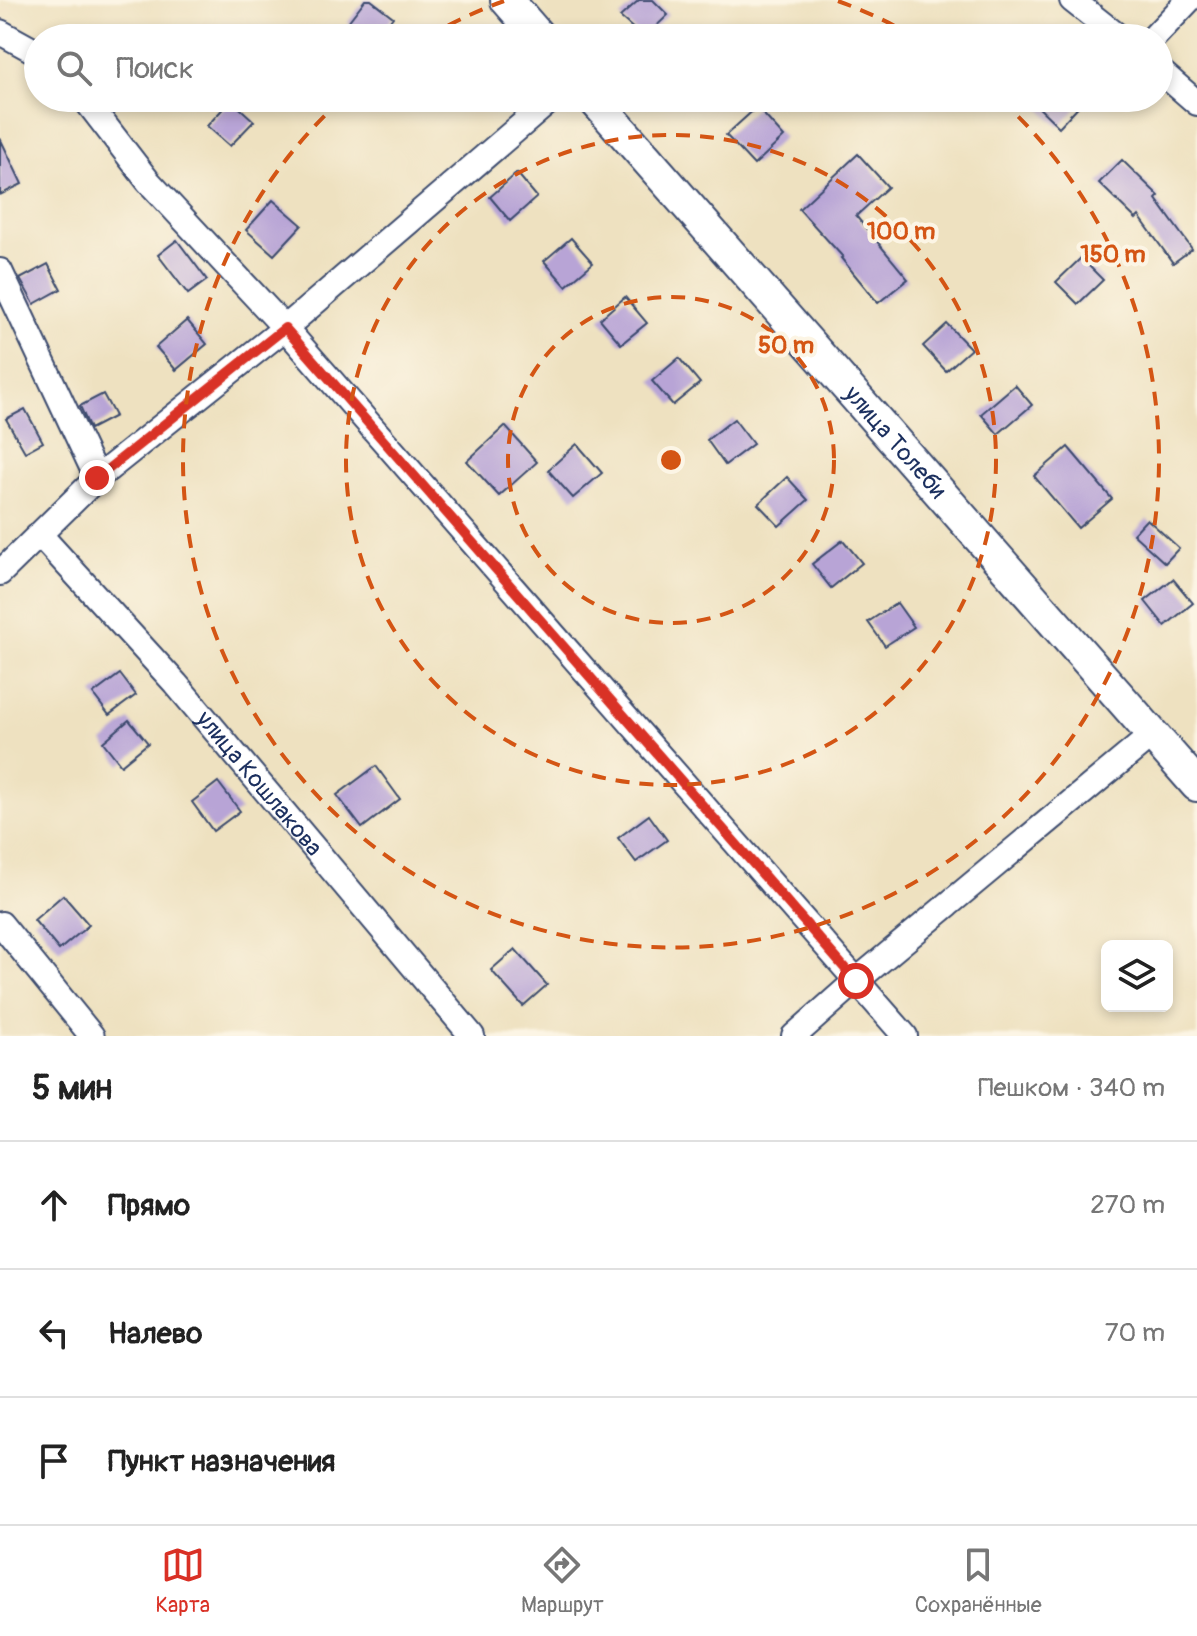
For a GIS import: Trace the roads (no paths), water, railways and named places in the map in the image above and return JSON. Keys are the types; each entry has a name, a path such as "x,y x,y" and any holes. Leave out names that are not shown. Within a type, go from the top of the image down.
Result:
{"street":[{"path":"507,0 528,24"},
{"path":"1072,0 1102,24"},
{"path":"1166,24 1189,0"},
{"path":"0,32 24,45"},
{"path":"1173,82 1197,103"},
{"path":"95,112 148,181 285,328 905,1036"},
{"path":"0,573 97,478 285,328 537,112"},
{"name":"улица Толеби","path":"605,112 1197,785"},
{"path":"0,271 97,478"},
{"name":"улица Кошлакова","path":"41,536 176,684 472,1036"},
{"path":"794,1036 1152,735"},
{"path":"1,924 92,1036"}]}
